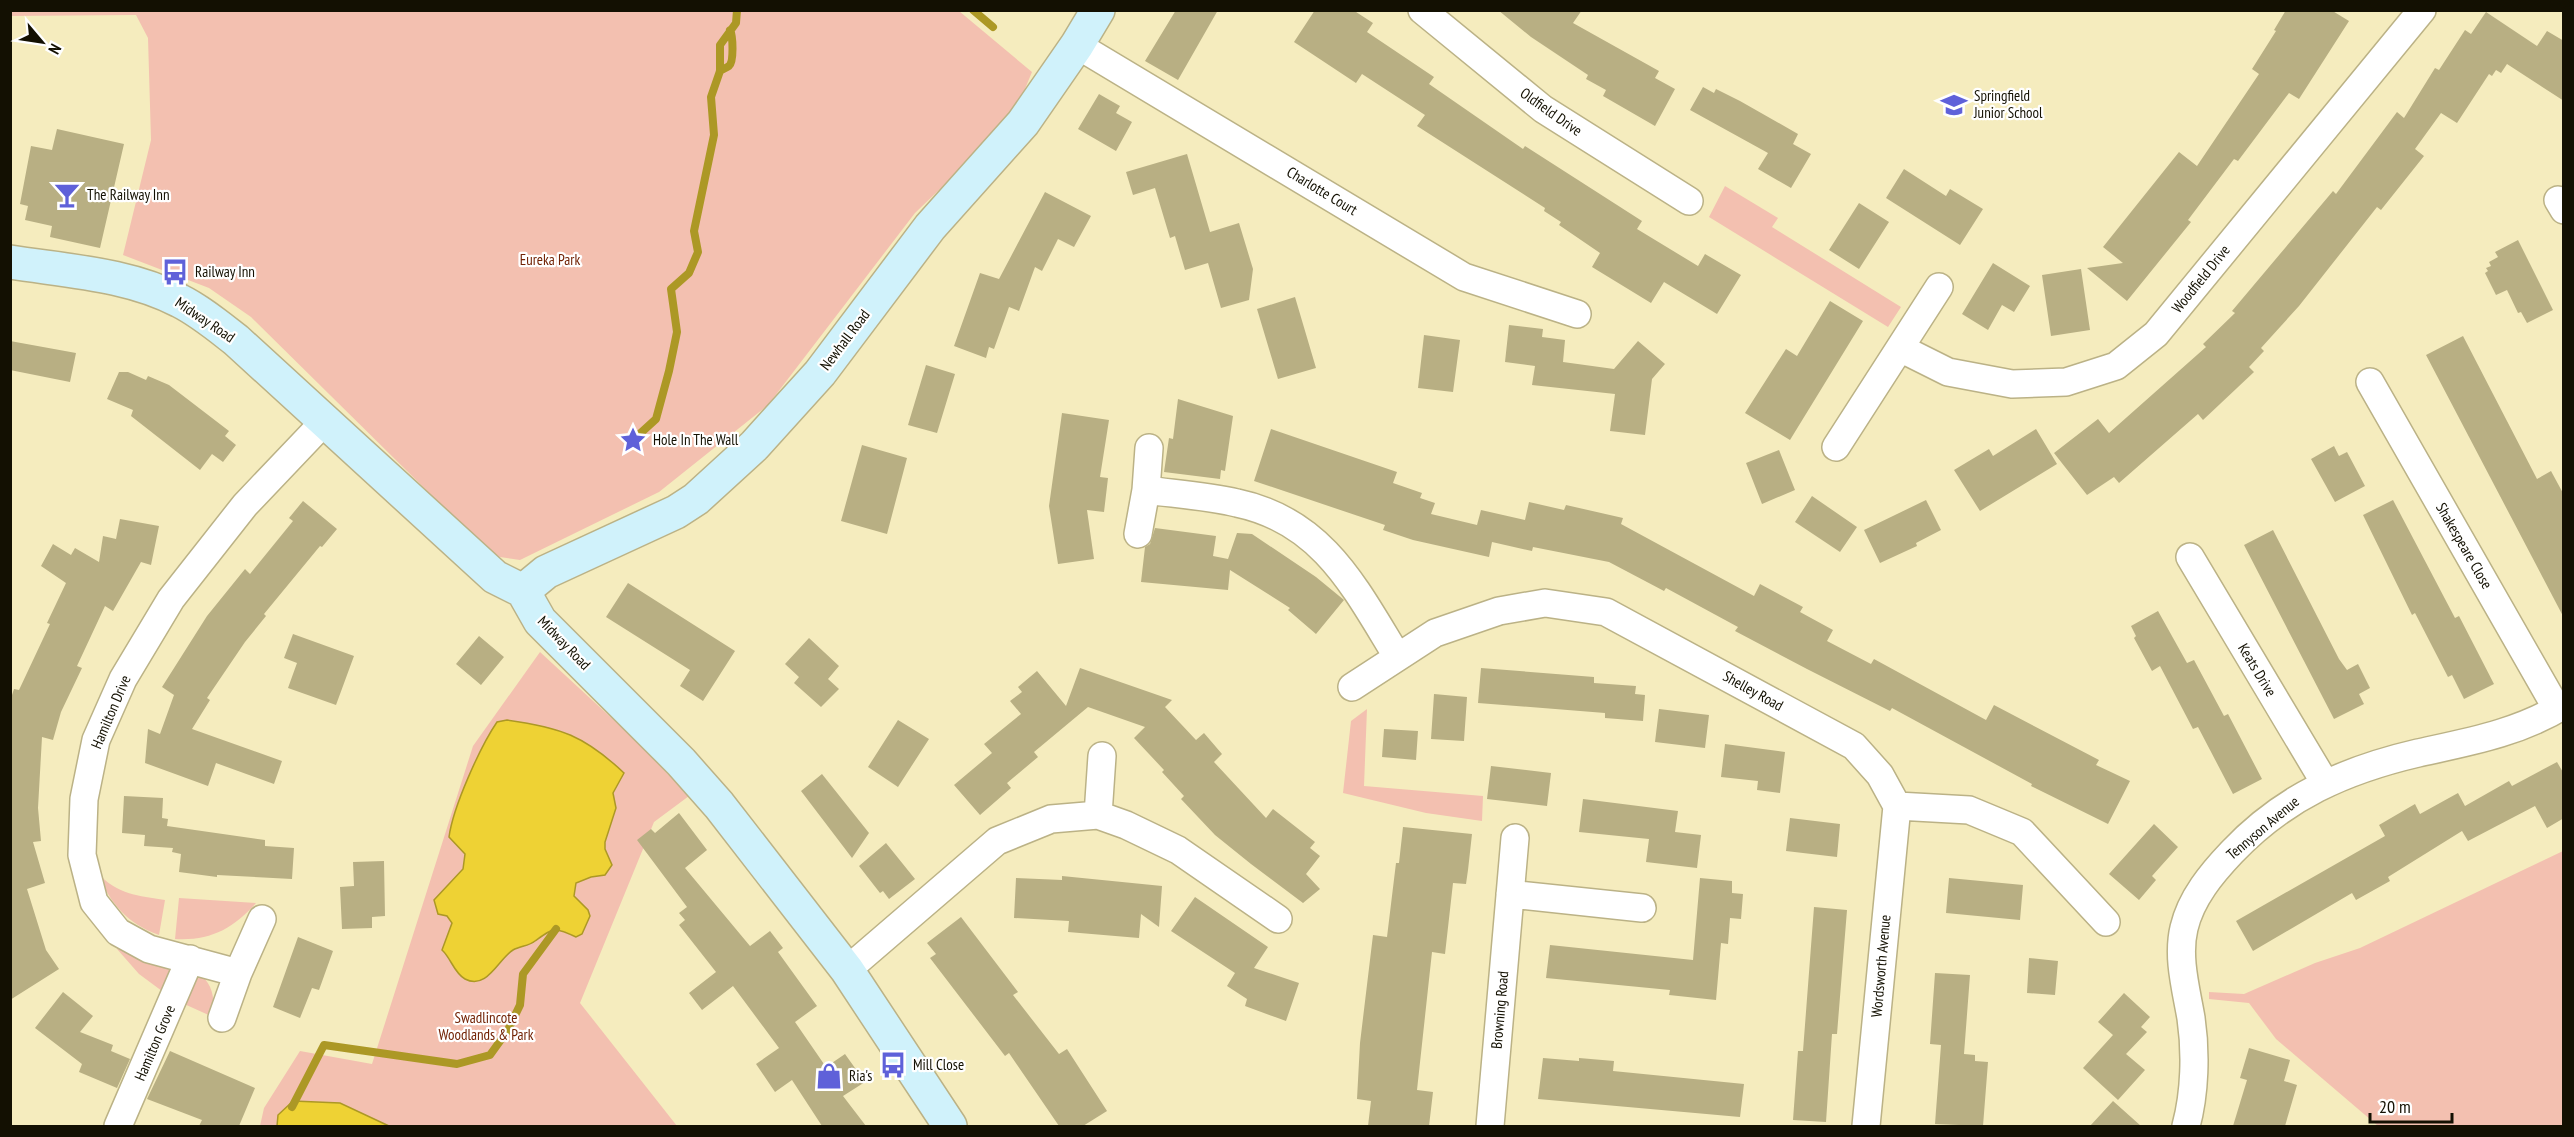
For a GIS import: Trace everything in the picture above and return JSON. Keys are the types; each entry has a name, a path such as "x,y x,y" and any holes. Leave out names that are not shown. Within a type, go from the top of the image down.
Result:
{"main road":[{"name":"Newhall Road","path":"523,591 546,572 676,512 696,499 754,446 820,373 930,227 1023,123 1077,45 1098,10"},
{"name":"Midway Road","path":"10,262 148,286 207,317 236,340 495,577 523,591 540,621 681,762 719,805 847,970 950,1126"}],"street":[{"name":"Oldfield Drive","path":"1422,10 1543,109 1689,201"},
{"name":"Woodfield Drive","path":"1900,348 1948,372 2012,384 2066,382 2116,366 2156,334 2422,10"},
{"name":"Charlotte Court","path":"1077,45 1464,277 1577,314"},
{"path":"1836,447 1939,287"},
{"name":"Shakespeare Close","path":"2370,382 2560,707"},
{"name":"Hamilton Drive","path":"238,973 149,950 118,932 94,902 82,855 84,799 96,740 123,680 171,599 245,505 324,422"},
{"path":"1138,534 1146,490 1149,448"},
{"path":"1146,490 1238,503 1296,527 1313,539 1347,574 1397,656"},
{"name":"Keats Drive","path":"2190,557 2325,783"},
{"name":"Shelley Road","path":"1352,687 1435,633 1499,611 1545,603 1606,612 1854,746 1880,775 1897,806"},
{"name":"Tennyson Avenue","path":"2186,1126 2192,1097 2193,1055 2182,954 2184,928 2194,902 2212,873 2238,845 2295,799 2325,783 2381,763 2500,734 2560,707"},
{"path":"1098,815 1102,756"},
{"path":"1897,806 1969,810 2022,832 2106,922"},
{"name":"Wordsworth Avenue","path":"1866,1126 1897,806"},
{"path":"847,970 997,841 1051,819 1098,815 1126,825 1178,850 1278,919"},
{"name":"Browning Road","path":"1490,1126 1515,838"},
{"path":"1510,894 1642,908"},
{"path":"222,1017 238,973 262,919"},
{"name":"Hamilton Grove","path":"118,1126 190,959"}],"green space":[{"name":"Eureka Park","path":"10,11 959,11 1032,72 1012,120 915,213 768,405 659,492 520,560 500,557 483,546 251,317 209,288 123,255 151,140 148,38 136,15 11,16"},
{"path":"1725,186 1778,218 1772,227 1901,307 1888,327 1709,217"},
{"name":"Swadlincote Woodlands & Park","path":"540,652 630,735 689,796 654,822 580,1003 677,1126 260,1126 264,1108 300,1051 372,1064 473,746"},
{"path":"1367,709 1364,786 1483,796 1482,821 1426,813 1343,793 1351,721"},
{"path":"2563,851 2563,1126 2378,1126 2276,1039 2249,1003 2209,999 2209,992 2244,994 2315,963 2360,948"},
{"path":"98,873 120,890 165,900 159,935 138,925 121,912 108,894"},
{"path":"179,898 256,903 239,920 220,932 199,938 175,939"},
{"path":"124,942 174,969 166,994 139,974 117,949"},
{"path":"197,972 210,986 214,1004 213,1017 182,1003"}],"shaded area":[{"path":"507,720 542,726 571,735 597,750 624,773 613,793 616,808 605,842 605,849 612,865 605,875 576,883 574,896 588,910 590,916 582,934 576,937 563,931 550,931 533,943 513,950 486,977 473,982 461,976 442,950 452,923 447,916 438,914 434,900 463,869 465,854 449,837 456,810 475,761 490,733 497,722"},
{"path":"293,1101 340,1103 389,1126 277,1126 278,1115"}],"building":[{"path":"1176,10 1218,10 1178,80 1145,61"},
{"path":"1315,10 1353,10 1373,23 1367,32 1434,77 1429,84 1523,149 1525,146 1642,221 1637,229 1698,266 1705,254 1741,275 1717,314 1664,282 1651,303 1592,267 1600,253 1559,225 1561,222 1544,211 1545,208 1417,126 1425,115 1362,74 1356,83 1294,42"},
{"path":"1498,10 1582,10 1573,23 1659,71 1655,78 1675,89 1655,126 1603,96 1606,90 1586,79 1588,75 1531,37"},
{"path":"2286,10 2331,10 2349,21 2299,99 2289,93 2238,161 2234,159 2188,220 2191,222 2127,301 2087,268 2123,263 2103,247 2179,152 2197,166 2259,74 2252,69 2276,31 2274,30"},
{"path":"2486,12 2537,46 2547,31 2564,41 2564,101 2507,64 2501,73 2496,70 2492,76 2489,74 2457,123 2441,113 2415,149 2424,156 2381,210 2377,207 2299,306 2261,348 2264,351 2249,367 2254,372 2203,420 2198,414 2119,483 2114,477 2087,495 2054,453 2098,419 2109,433 2206,347 2203,344 2235,313 2232,311 2333,191 2336,194 2397,112 2404,118 2435,68 2439,70 2465,30 2471,34"},
{"path":"1703,87 1714,93 1716,89 1798,134 1793,144 1811,154 1791,188 1758,169 1768,153 1690,110"},
{"path":"1099,94 1120,106 1116,113 1132,122 1116,151 1078,129"},
{"name":"The Railway Inn","path":"57,129 124,144 100,248 50,237 52,226 25,220 28,206 20,204 31,146 52,150"},
{"path":"1187,154 1210,232 1239,223 1253,269 1249,300 1221,308 1208,263 1185,270 1175,236 1170,238 1155,188 1133,195 1126,172"},
{"path":"1904,169 1946,196 1950,189 1983,209 1960,245 1886,198"},
{"path":"1045,192 1091,216 1074,247 1058,239 1042,271 1035,267 1019,311 1009,307 994,349 989,347 986,358 954,346 980,273 999,279"},
{"path":"1859,203 1889,222 1859,269 1829,250"},
{"path":"2518,240 2553,310 2527,323 2521,312 2518,313 2507,290 2496,295 2485,273 2488,271 2486,268 2491,266 2489,262 2498,257 2495,252"},
{"path":"1993,263 2030,286 2014,312 2002,305 1988,330 1962,314"},
{"path":"2081,269 2090,330 2051,336 2042,275"},
{"path":"1295,297 1316,368 1278,379 1257,309"},
{"path":"1830,301 1863,321 1790,440 1745,413 1786,349 1797,356"},
{"path":"1509,325 1543,329 1542,337 1565,340 1563,362 1614,369 1638,341 1665,364 1652,379 1645,435 1610,431 1615,394 1532,385 1535,366 1505,362"},
{"path":"1424,335 1460,340 1453,392 1418,388"},
{"path":"2463,336 2537,479 2551,471 2564,495 2564,618 2426,355"},
{"path":"10,341 76,353 70,382 10,370"},
{"path":"926,365 955,374 937,433 908,425"},
{"path":"119,372 128,372 146,380 148,376 169,385 229,431 225,436 236,445 223,462 212,454 200,470 131,416 133,410 107,399"},
{"path":"1178,399 1233,416 1225,471 1221,470 1220,479 1164,472 1169,438 1173,439"},
{"path":"1062,413 1109,420 1100,477 1108,478 1104,512 1087,510 1094,559 1058,564 1049,506"},
{"path":"1271,429 1397,472 1393,483 1422,493 1420,498 1435,503 1431,514 1477,525 1481,510 1525,520 1529,502 1564,510 1566,505 1623,518 1621,524 1754,596 1760,584 1803,607 1800,612 1833,630 1827,641 1871,664 1874,659 1986,720 1994,705 2099,760 2096,765 2130,781 2108,824 2031,786 2032,784 1892,708 1890,711 1735,631 1738,627 1666,588 1664,591 1609,562 1533,547 1532,551 1492,542 1489,557 1413,540 1383,530 1385,525 1254,481"},
{"path":"2036,429 2057,464 1980,511 1954,470 1989,449 1993,456"},
{"path":"862,445 907,458 887,534 841,521"},
{"path":"2334,446 2339,456 2347,452 2365,486 2335,502 2311,459"},
{"path":"1779,450 1795,490 1762,504 1746,463"},
{"path":"1812,496 1857,527 1840,552 1795,522"},
{"path":"1926,500 1941,530 1916,543 1917,546 1880,563 1864,530"},
{"path":"2393,500 2455,618 2459,616 2494,684 2464,699 2452,675 2448,677 2415,613 2412,615 2363,515"},
{"path":"303,501 337,529 322,547 320,546 264,614 266,616 245,642 207,698 210,700 192,729 282,761 274,784 216,763 208,786 145,763 148,729 160,734 174,695 162,687 207,616 245,569 250,574 293,521 289,518"},
{"path":"120,519 159,526 151,565 141,562 113,611 105,606 77,666 82,668 61,712 53,740 42,737 38,808 41,841 33,842 45,883 27,889 46,950 59,969 10,1000 10,701 14,689 19,690 50,624 47,623 66,583 41,566 53,544 71,555 75,548 99,562 103,536 116,539"},
{"path":"1155,528 1216,536 1213,556 1228,559 1237,533 1252,534 1316,577 1344,600 1316,634 1288,610 1290,608 1230,570 1228,590 1141,582 1145,547 1150,544"},
{"path":"2273,530 2339,659 2347,670 2358,664 2370,688 2359,694 2364,704 2334,719 2244,545"},
{"path":"628,583 735,651 703,701 680,686 690,670 606,617"},
{"path":"2158,611 2187,663 2194,660 2224,716 2228,714 2262,779 2233,794 2198,727 2193,729 2160,666 2152,671 2134,638 2136,636 2131,626"},
{"path":"293,634 354,656 336,705 288,688 297,663 284,658"},
{"path":"479,636 504,657 481,685 456,664"},
{"path":"809,638 839,666 828,679 839,689 821,707 794,683 799,677 785,664"},
{"path":"1080,668 1172,700 1165,707 1196,740 1204,733 1222,754 1214,762 1266,818 1273,809 1315,842 1310,848 1320,856 1306,874 1320,889 1303,903 1251,864 1215,835 1181,799 1184,796 1162,772 1164,770 1134,738 1145,727 1088,707 1034,752 1038,757 1007,783 1011,788 980,815 954,785 992,753 984,744 1021,714 1010,701 1022,692 1018,687 1037,671 1066,706"},
{"path":"1481,668 1594,677 1594,683 1636,686 1635,694 1645,695 1643,721 1605,718 1605,713 1478,703"},
{"path":"1434,694 1467,697 1464,741 1431,739"},
{"path":"1659,709 1709,715 1705,748 1655,742"},
{"path":"898,720 929,739 898,787 868,767"},
{"path":"1384,729 1418,731 1416,760 1382,757"},
{"path":"1725,744 1785,752 1780,793 1757,790 1758,781 1721,777"},
{"path":"2557,762 2564,774 2564,818 2547,828 2535,806 2468,841 2462,831 2388,877 2390,881 2356,900 2352,893 2253,951 2236,921 2385,836 2379,825 2415,804 2420,814 2458,793 2465,806 2509,781 2512,786"},
{"path":"1491,766 1551,773 1547,806 1487,799"},
{"path":"822,774 869,833 852,858 801,791"},
{"path":"124,796 163,798 162,818 168,819 167,826 265,840 265,846 294,848 292,879 217,875 217,877 179,872 181,854 172,852 173,848 144,846 145,835 122,833"},
{"path":"1583,799 1678,811 1675,832 1701,835 1697,868 1646,862 1649,839 1579,832"},
{"path":"679,813 707,850 685,868 750,946 770,931 783,948 778,952 817,1006 795,1022 826,1067 845,1054 865,1082 843,1096 866,1126 822,1126 792,1080 775,1092 756,1064 779,1048 733,986 702,1010 689,993 716,972 679,925 685,920 679,913 687,907 637,840 651,829 655,833"},
{"path":"1790,818 1840,824 1837,857 1786,851"},
{"path":"2154,824 2178,847 2152,876 2156,880 2139,900 2109,874"},
{"path":"1403,827 1472,834 1468,870 1466,884 1453,883 1445,954 1432,952 1417,1090 1433,1092 1429,1126 1368,1126 1371,1101 1357,1099 1360,1043 1373,935 1387,937"},
{"path":"886,843 915,879 889,899 883,891 880,893 859,866"},
{"path":"384,861 385,916 372,917 372,928 342,929 340,887 354,886 353,862"},
{"path":"1062,876 1162,886 1159,927 1141,914 1139,938 1068,932 1069,921 1014,918 1016,878 1062,880"},
{"path":"1700,878 1732,881 1732,893 1743,894 1741,919 1730,918 1728,944 1721,943 1716,1000 1669,995 1670,990 1546,978 1550,945 1693,960"},
{"path":"1949,878 2023,885 2020,920 1946,913"},
{"path":"1195,897 1268,947 1254,968 1299,983 1286,1021 1245,1006 1247,999 1227,986 1235,973 1171,931"},
{"path":"1814,907 1847,910 1837,1034 1832,1034 1826,1122 1793,1120 1798,1051 1803,1051"},
{"path":"961,917 1018,992 1013,995 1059,1054 1067,1049 1107,1111 1083,1126 1059,1126 1009,1053 1005,1056 930,958 936,954 927,943"},
{"path":"298,937 333,951 319,990 312,988 300,1018 273,1007"},
{"path":"2029,958 2058,961 2055,995 2027,993"},
{"path":"1935,973 1970,975 1964,1054 1975,1055 1975,1061 1988,1062 1983,1126 1935,1124 1941,1045 1930,1044"},
{"path":"63,992 93,1016 80,1032 113,1045 111,1051 130,1059 117,1088 79,1072 82,1064 35,1028"},
{"path":"2124,993 2150,1017 2141,1027 2147,1032 2126,1054 2145,1070 2118,1100 2083,1068 2113,1035 2098,1022"},
{"path":"2249,1048 2290,1060 2284,1081 2297,1085 2285,1126 2233,1126 2247,1080 2240,1078"},
{"path":"170,1051 255,1088 239,1126 199,1126 202,1120 147,1099"},
{"path":"1543,1058 1614,1061 1613,1071 1744,1084 1740,1117 1538,1099"},
{"path":"2113,1101 2141,1126 2090,1126"}],"waterway":[{"path":"633,440 656,419 677,332 671,289 689,273 698,252 694,231 714,135 711,97 720,71 720,45 736,23 737,10"},
{"path":"973,10 993,27"},
{"path":"720,71 729,66 732,60 730,30"},
{"path":"292,1107 324,1045 457,1064 490,1055 508,1030 520,1005 523,974 556,929"}],"place":[{"name":"Springfield Junior School","path":"1954,105"},
{"name":"The Railway Inn","path":"67,195"},
{"name":"Railway Inn","path":"175,272"},
{"name":"Hole In The Wall","path":"633,440"},
{"name":"Mill Close","path":"893,1065"},
{"name":"Ria's","path":"829,1076"}]}
